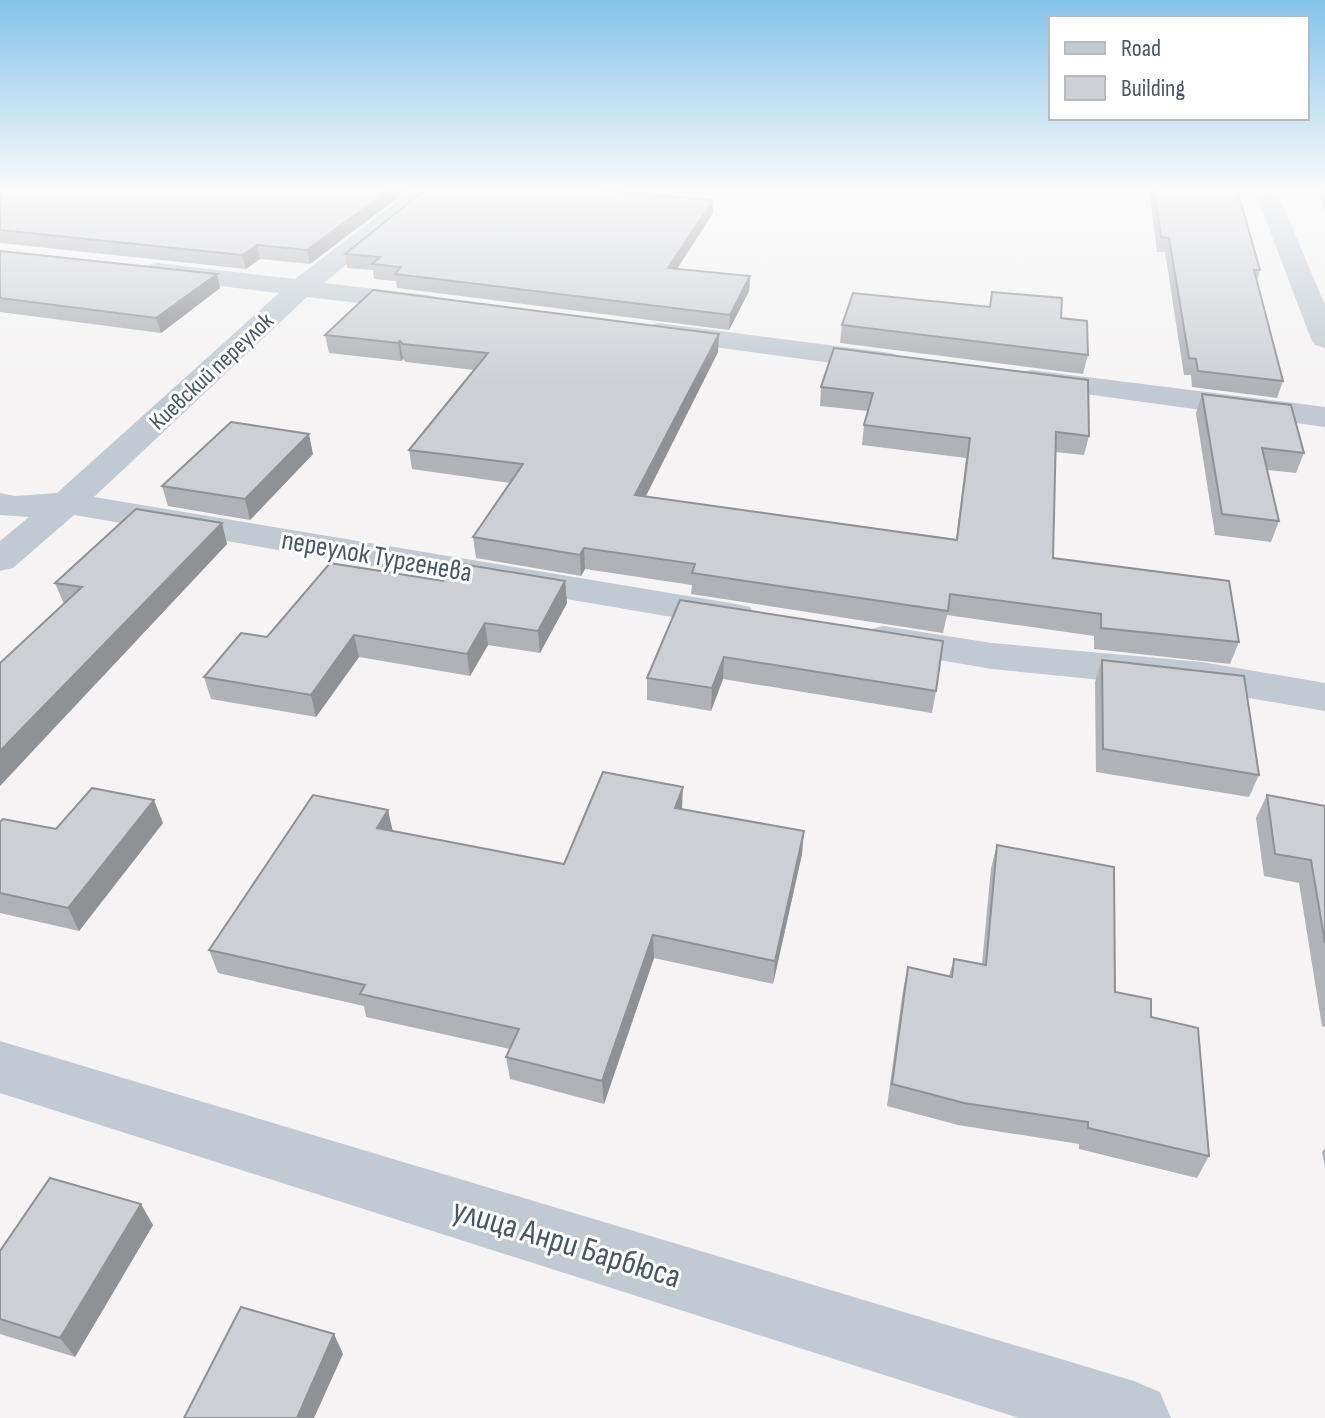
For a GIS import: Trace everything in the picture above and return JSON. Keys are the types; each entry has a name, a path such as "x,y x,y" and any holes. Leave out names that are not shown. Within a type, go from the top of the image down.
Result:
{"street":[{"name":"Киевский переулок","path":"0,560 67,503 302,287 343,255"},
{"path":"1291,255 1325,339"},
{"path":"127,267 459,307"},
{"path":"632,329 916,365"},
{"path":"1010,377 1325,417"},
{"name":"переулок Тургенева","path":"0,504 15,507 67,503 777,622"},
{"path":"854,634 992,656 1202,676 1325,697"},
{"name":"улица Анри Барбюса","path":"0,1067 1134,1418"}],"building":[{"path":"0,255 39,255 217,274 156,318 0,298"},
{"path":"359,255 676,255 668,268 750,276 730,315 395,274 401,267 372,264 380,257"},
{"path":"1172,255 1256,255 1260,270 1254,270 1283,381 1198,371 1196,359 1189,358"},
{"path":"373,290 719,334 635,495 957,540 970,438 864,425 873,393 821,387 834,348 1088,380 1089,436 1056,432 1053,558 1229,581 1239,642 1101,628 1101,614 950,594 948,611 692,573 695,564 584,548 580,555 473,537 523,464 409,450 488,353 325,335"},
{"path":"992,292 1062,298 1061,318 1087,321 1088,355 842,325 853,293 990,307"},
{"path":"1202,394 1291,405 1304,453 1262,448 1279,521 1222,514"},
{"path":"231,422 309,434 245,499 162,486"},
{"path":"136,509 222,523 0,751 0,663 82,587 55,583"},
{"path":"330,563 443,581 456,563 565,581 538,631 485,623 467,654 354,635 311,695 204,677 241,633 267,637"},
{"path":"680,600 943,641 936,691 724,657 712,688 647,678"},
{"path":"1102,660 1244,676 1259,775 1103,749"},
{"path":"603,772 683,787 675,808 804,831 775,961 653,935 602,1081 506,1057 519,1029 360,994 365,985 209,950 313,795 388,810 377,828 564,864"},
{"path":"92,788 154,800 68,908 0,893 0,822 3,819 56,829"},
{"path":"1267,795 1325,806 1325,943 1311,860 1275,854"},
{"path":"997,845 1114,867 1115,992 1151,999 1151,1017 1198,1028 1209,1156 1088,1128 1088,1122 964,1103 892,1084 908,967 952,977 954,959 986,965"},
{"path":"50,1178 141,1204 60,1338 0,1319 0,1251"},
{"path":"241,1307 334,1334 297,1418 184,1418"}]}
